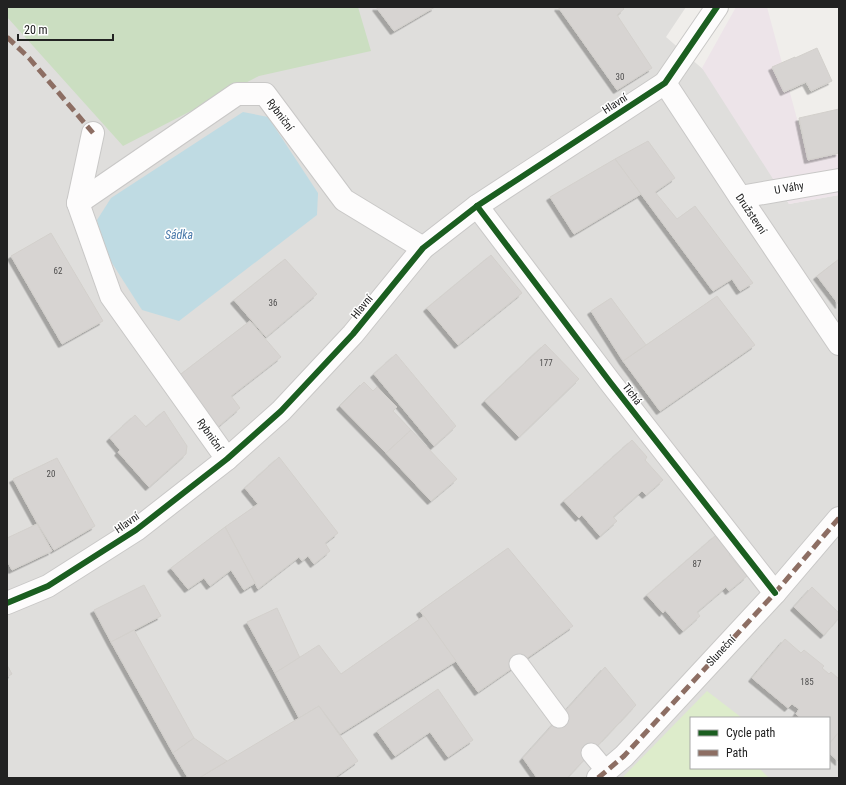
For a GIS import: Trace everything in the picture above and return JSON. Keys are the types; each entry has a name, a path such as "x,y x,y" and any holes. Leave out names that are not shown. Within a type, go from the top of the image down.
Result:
{"street":[{"name":"Hlavní","path":"7,603 48,586 136,530 227,459 281,411 348,340 423,248 477,206 665,83 717,7"},
{"name":"Družstevní","path":"665,83 839,344"},
{"name":"Rybniční","path":"227,459 111,296 78,203 237,94 265,94 344,200 423,248"},
{"path":"78,203 93,134"},
{"name":"U Váhy","path":"740,197 839,180"},
{"name":"Tichá","path":"477,206 610,382 775,593"},
{"name":"Sluneční","path":"602,775 624,756 775,593 839,518"}],"lane":[{"path":"519,664 559,718"},
{"path":"591,753 602,775"}],"shaded area":[{"path":"7,7 686,7 666,37 713,78 789,204 839,195 839,778 7,778"},
{"path":"736,7 767,7 808,160 839,154 839,195 789,204 702,68"}],"green space":[{"path":"7,7 358,7 371,51 259,76 123,146 7,17"},
{"path":"707,691 741,717 690,717 690,769 760,769 769,778 622,778"}],"water":[{"name":"Sádka","path":"243,112 268,117 318,193 317,215 179,321 142,310 103,249 97,220 111,198"}],"building":[{"path":"376,7 435,7 394,31"},
{"path":"558,7 622,7 624,9 617,15 652,68 617,90"},
{"path":"817,48 832,81 811,91 806,82 784,92 772,67"},
{"path":"839,109 839,153 808,160 799,118"},
{"path":"648,141 675,178 655,192 677,219 695,206 753,283 740,291 732,279 713,291 615,159"},
{"path":"615,159 641,194 574,234 550,197"},
{"path":"51,233 103,321 62,344 11,256"},
{"path":"491,255 522,293 458,345 427,308"},
{"path":"285,259 317,294 266,337 234,300"},
{"path":"839,259 839,305 817,276"},
{"path":"717,296 755,345 660,411 623,361"},
{"path":"611,298 646,345 623,361 591,311"},
{"path":"250,321 281,357 231,396 240,408 214,430 177,377"},
{"path":"545,344 579,379 519,437 485,401"},
{"path":"396,354 456,426 434,446 374,374"},
{"path":"364,382 373,391 377,387 397,407 393,411 411,430 386,453 340,406"},
{"path":"164,411 187,446 186,454 149,487 118,452 120,450 110,438 135,415 146,427"},
{"path":"411,430 457,479 431,501 386,453"},
{"path":"632,440 647,457 645,460 663,480 646,495 642,491 613,517 617,521 600,536 582,515 579,518 564,501"},
{"path":"279,457 338,533 325,543 330,551 314,564 308,556 302,561 299,557 258,589 225,527 258,504 245,488"},
{"path":"57,458 95,526 54,550 13,479"},
{"path":"37,524 52,551 12,570 7,561 7,538"},
{"path":"225,527 255,583 244,590 231,570 210,586 204,578 188,589 171,568"},
{"path":"716,535 732,553 729,555 747,576 729,591 726,587 697,612 700,616 683,631 665,610 663,613 647,595"},
{"path":"508,548 573,626 478,692 420,611"},
{"path":"144,585 161,616 111,642 94,610"},
{"path":"812,587 839,613 839,618 824,635 794,607"},
{"path":"277,608 300,658 275,673 247,622"},
{"path":"424,616 456,661 340,734 319,706 299,718 275,673 319,645 341,674"},
{"path":"134,630 194,738 173,753 111,642"},
{"path":"785,639 801,653 804,650 824,666 822,668 829,674 831,672 839,679 839,732 830,743 830,717 800,717 796,714 799,709 792,704 788,708 752,678"},
{"path":"7,665 12,674 7,677"},
{"path":"605,667 636,705 567,778 537,778 523,758"},
{"path":"438,689 473,740 448,757 430,732 395,756 377,731"},
{"path":"319,706 358,761 334,778 199,778"},
{"path":"839,732 839,762 830,754 830,743"},
{"path":"194,738 227,761 199,778 188,778 173,753"}],"marked path":[{"path":"7,37 29,58 93,133"},
{"path":"598,778 624,756 775,593 839,518"}],"cycle path":[{"path":"7,603 48,586 136,530 227,459 281,411 353,334 423,248 477,206 665,83 717,7"},
{"path":"477,206 610,382 775,593"}]}
